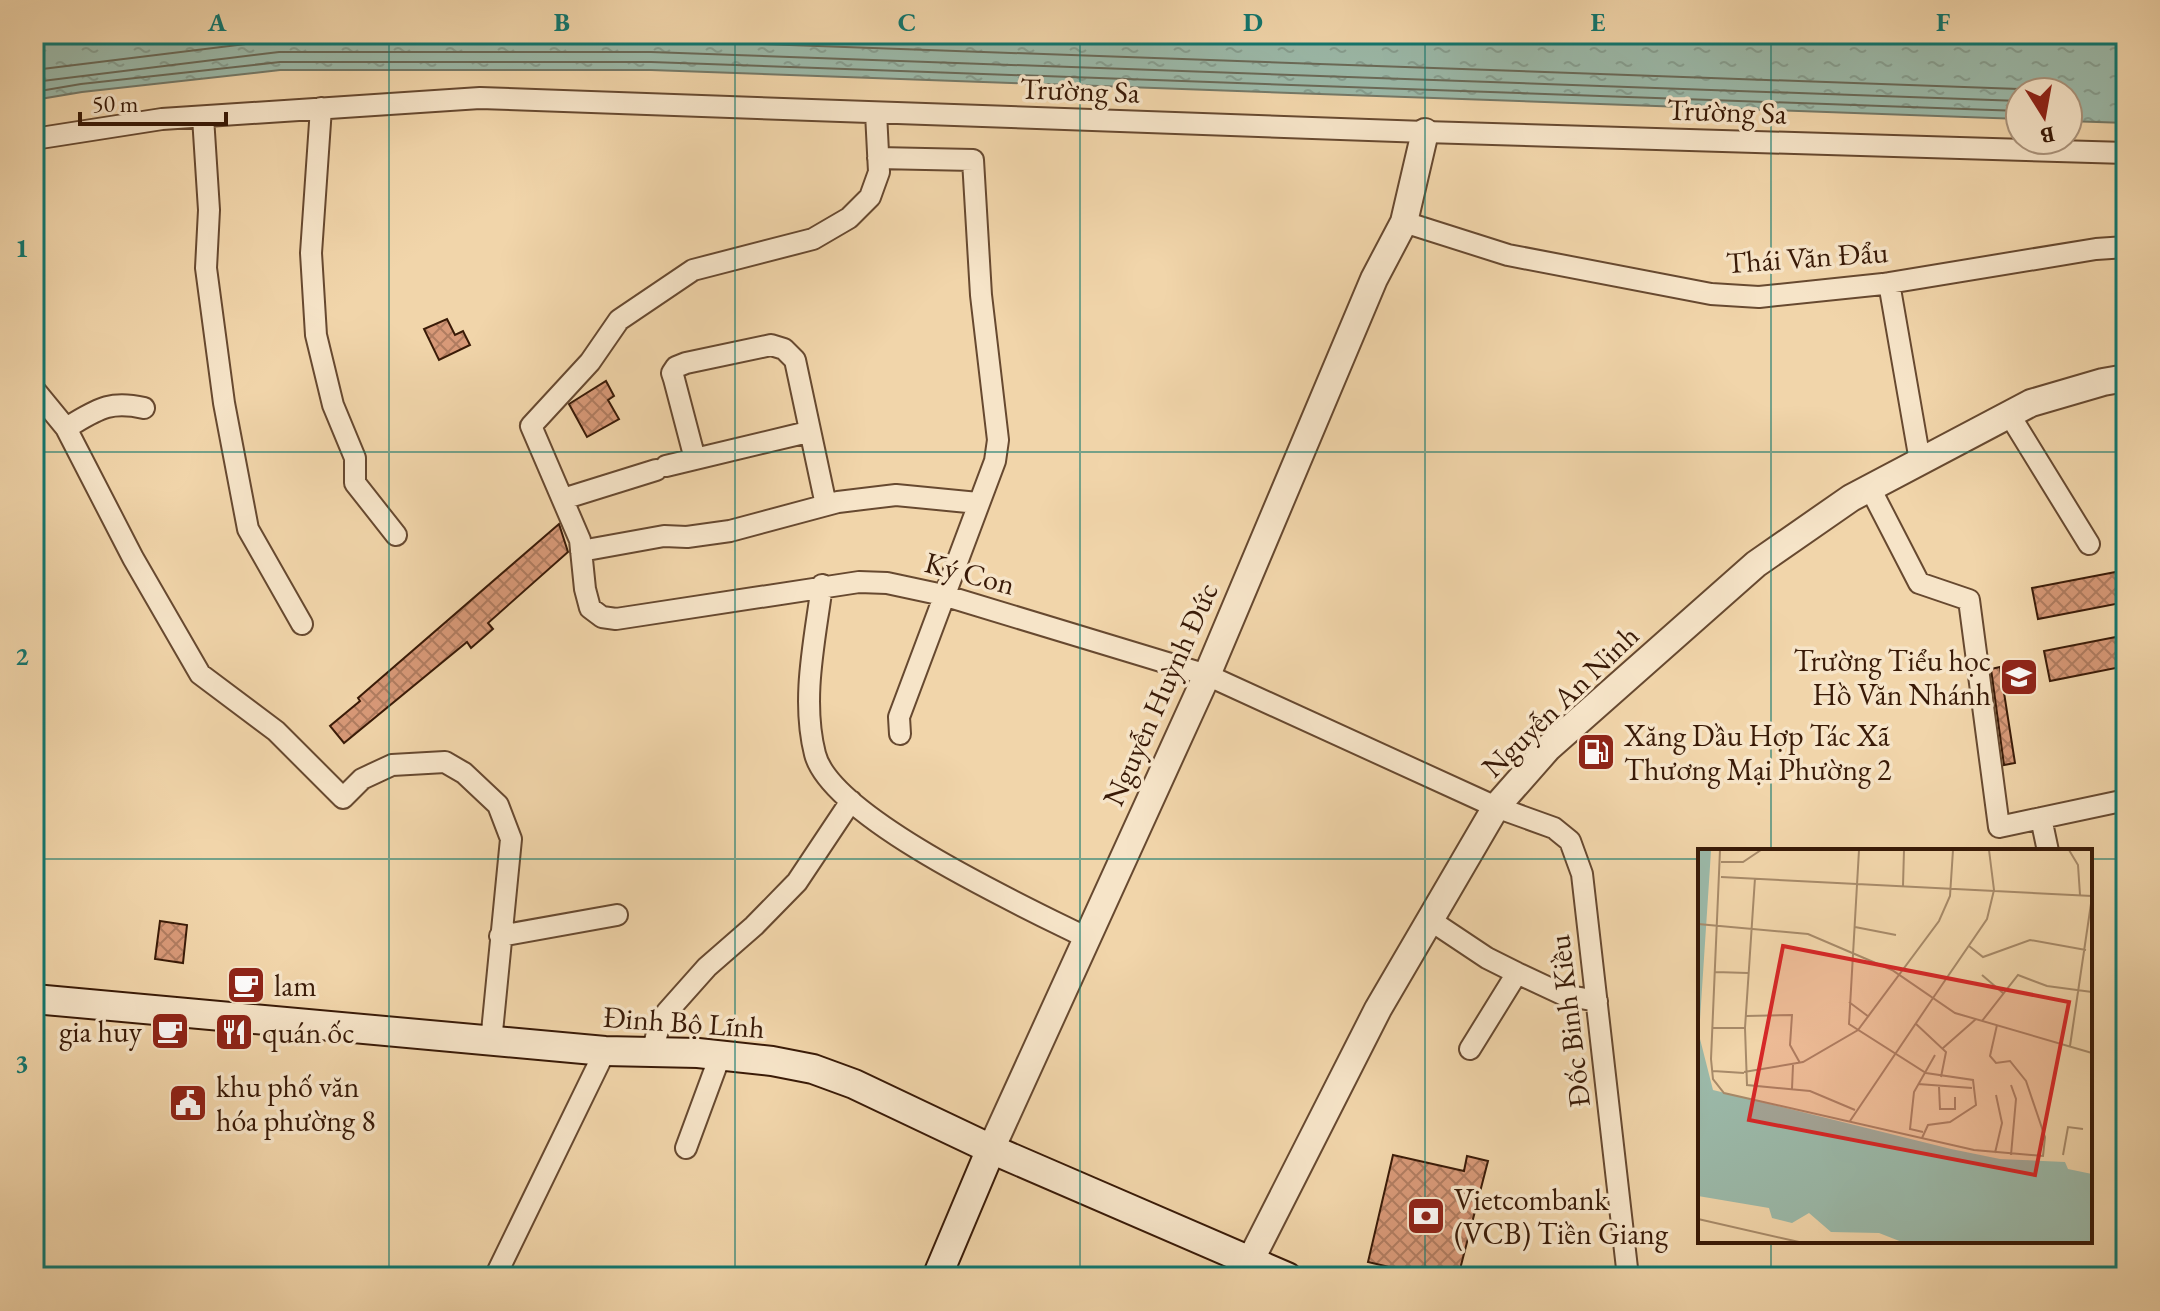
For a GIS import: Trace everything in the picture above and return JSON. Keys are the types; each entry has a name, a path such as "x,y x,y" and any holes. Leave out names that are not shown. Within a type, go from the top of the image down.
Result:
{"main road":[{"name":"Đinh Bộ Lĩnh","path":"34,999 491,1042 720,1056 813,1069 854,1084 1246,1270 1287,1277"},
{"name":"Nguyễn Huỳnh Đức","path":"937,1277 991,1149"}],"street":[{"name":"Trường Sa","path":"34,139 162,119 480,98 1425,132 2126,153"},
{"path":"321,108 311,253 316,335 333,405 355,458 355,483 396,535"},
{"path":"876,113 878,158 973,160 981,295 998,440 995,461 899,717 900,734"},
{"path":"203,117 209,210 206,268 224,403 248,529 302,624"},
{"name":"Nguyễn Huỳnh Đức","path":"991,1149 1207,675 1374,279 1404,222 1425,132"},
{"name":"Ký Con","path":"878,158 879,172 870,197 849,218 813,239 693,270 619,320 590,362 531,426 580,540 590,608 602,617 616,619 822,585 859,582 887,583 943,595 1207,675 1496,807"},
{"name":"Thái Văn Đẩu","path":"1404,222 1508,255 1711,294 1759,297 1889,283 2082,251 2126,247"},
{"path":"1889,283 1920,461"},
{"path":"695,459 672,373 676,367 771,345 784,349 795,360 826,505"},
{"name":"Nguyễn An Ninh","path":"1246,1270 1378,1009 1496,807 1548,748 1756,564 1851,498 2031,403 2126,378"},
{"path":"34,389 66,428 133,558 200,674 276,731 343,798 362,779 392,765 445,762 464,773 498,805 511,839 491,1042"},
{"path":"66,428 102,407 122,403 144,408"},
{"path":"2009,414 2089,544"},
{"path":"563,499 661,468 808,432"},
{"path":"1870,488 1919,583 1969,600 1999,827 2126,800"},
{"path":"581,551 664,536 687,537 730,531 826,505 896,495 978,503"},
{"path":"822,585 808,698 815,754 822,772 862,812 961,875 1087,938"},
{"path":"652,1052 667,1012 707,967 797,882 851,801"},
{"name":"Đốc Binh Kiều","path":"1496,807 1554,828 1570,841 1582,874 1628,1277"},
{"path":"2041,818 2048,849"},
{"path":"500,936 617,915"},
{"path":"1430,920 1487,958 1517,973 1564,995 1597,1001"},
{"path":"1470,1049 1517,973"},
{"path":"495,1277 605,1051"},
{"path":"686,1148 720,1056"}],"water":[{"path":"34,34 2126,34 2126,123 2084,122 2084,76 2004,76 2004,118 651,70 280,70 34,100"}],"building":[{"path":"447,319 455,335 463,331 470,345 439,360 424,329"},
{"path":"606,381 614,396 608,400 619,419 587,437 569,404"},
{"path":"559,524 568,552 488,623 493,629 471,648 467,642 344,743 330,726 360,701 358,698"},
{"path":"2126,570 2126,602 2038,619 2032,588"},
{"path":"2126,635 2126,666 2050,681 2044,651"},
{"path":"2000,667 2015,763 2004,765 1991,669"},
{"path":"160,921 187,925 183,963 155,959"},
{"name":"Vietcombank (VCB) Tiền Giang","path":"1393,1155 1464,1171 1467,1156 1488,1161 1458,1277 1432,1277 1368,1262"}],"place":[{"name":"Trường Tiểu học Hồ Văn Nhánh","path":"2019,677"},
{"name":"Xăng Dầu Hợp Tác Xã Thương Mại Phường 2","path":"1596,752"},
{"name":"lam","path":"246,985"},
{"name":"gia huy","path":"170,1031"},
{"name":"quán ốc","path":"234,1032"},
{"name":"khu phố văn hóa phường 8","path":"188,1103"},
{"name":"Vietcombank (VCB) Tiền Giang","path":"1426,1216"}]}
